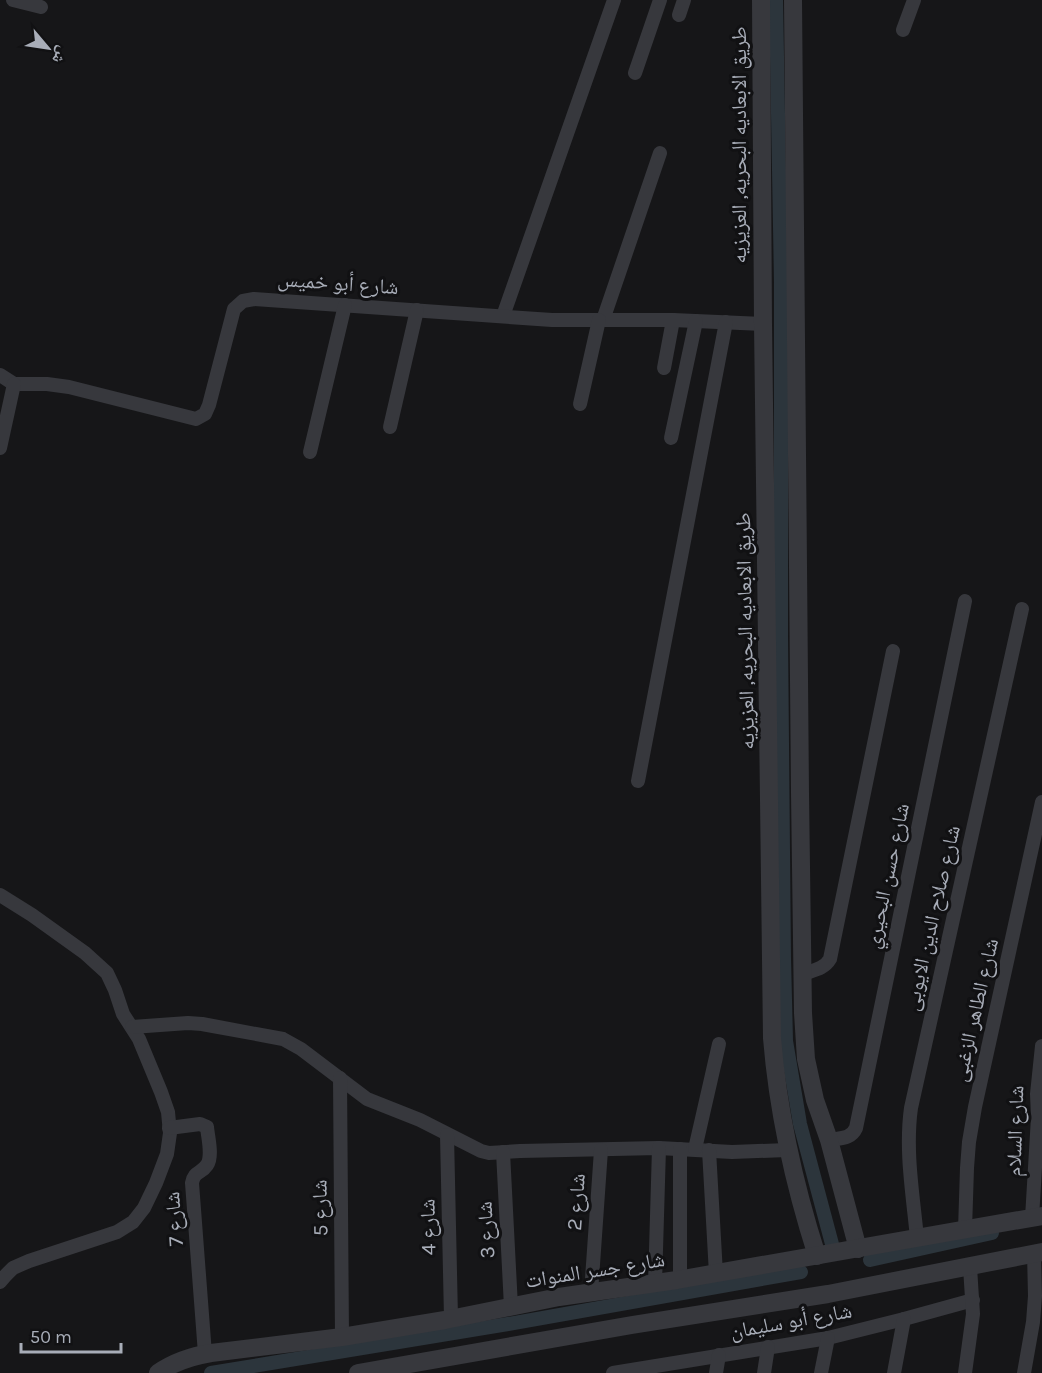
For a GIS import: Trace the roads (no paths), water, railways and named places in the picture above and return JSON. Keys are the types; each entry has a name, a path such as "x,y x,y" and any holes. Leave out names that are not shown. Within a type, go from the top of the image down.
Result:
{"street":[{"path":"13,0 41,7"},
{"path":"503,316 614,0"},
{"path":"635,73 660,0"},
{"path":"679,15 684,0"},
{"name":"طريق الابعاديه البحريه, العزيزيه","path":"761,0 772,1038 776,1082 788,1150 817,1256"},
{"path":"793,0 803,1012 806,1059 815,1100 829,1140 858,1249"},
{"path":"903,30 914,0"},
{"path":"580,404 601,320 660,153"},
{"name":"شارع أبو خميس","path":"15,384 69,387 196,419 205,414 234,309 243,301 254,299 552,320 673,320 763,324"},
{"path":"310,452 345,305"},
{"path":"390,426 417,310"},
{"path":"664,368 673,320"},
{"path":"671,438 696,321"},
{"path":"638,781 726,322"},
{"path":"0,375 15,384 0,448"},
{"name":"شارع حسن البحيري","path":"829,1140 849,1137 856,1128 966,601"},
{"name":"شارع صلاح الدين الايوبى","path":"917,1238 909,1146 911,1108 1022,609"},
{"path":"803,974 821,968 830,959 893,651"},
{"name":"شارع الطاهر الزغبى","path":"965,1230 966,1168 973,1119 1042,802"},
{"path":"0,895 85,953 107,973 116,990 123,1014 139,1039 161,1092 168,1112 169,1128 167,1154 156,1183 144,1208 133,1222 117,1232 14,1268 0,1282"},
{"path":"132,1027 188,1023 283,1039 301,1049 367,1099 420,1120 447,1135 489,1153 659,1148 732,1152 788,1150"},
{"path":"716,1274 702,1150 718,1044"},
{"name":"شارع السلام","path":"1037,1217 1038,1117 1042,1046"},
{"name":"شارع 5","path":"340,1078 342,1337"},
{"name":"شارع 7","path":"169,1128 200,1124 207,1127 208,1163 194,1176 192,1183 205,1354"},
{"name":"شارع 4","path":"447,1135 451,1318"},
{"path":"655,1284 659,1148"},
{"name":"شارع 2","path":"591,1293 601,1149"},
{"path":"680,1149 680,1280"},
{"name":"شارع 3","path":"503,1152 511,1307"},
{"name":"شارع جسر المنوات","path":"158,1373 180,1361 205,1354 342,1337 1037,1217"},
{"path":"358,1373 644,1323 828,1294 1038,1253 1033,1322 1024,1373"},
{"path":"965,1373 972,1334 974,1300 970,1267"},
{"name":"شارع أبو سليمان","path":"613,1373 638,1371 719,1355 828,1338 974,1300"},
{"path":"894,1373 904,1319"},
{"path":"821,1373 828,1338"},
{"path":"764,1373 768,1347"},
{"path":"716,1373 719,1355"}],"waterway":[{"path":"776,0 781,283 781,635 786,1041 800,1124 832,1244"},
{"path":"870,1260 992,1233"},
{"path":"211,1373 508,1324 801,1272"}]}
